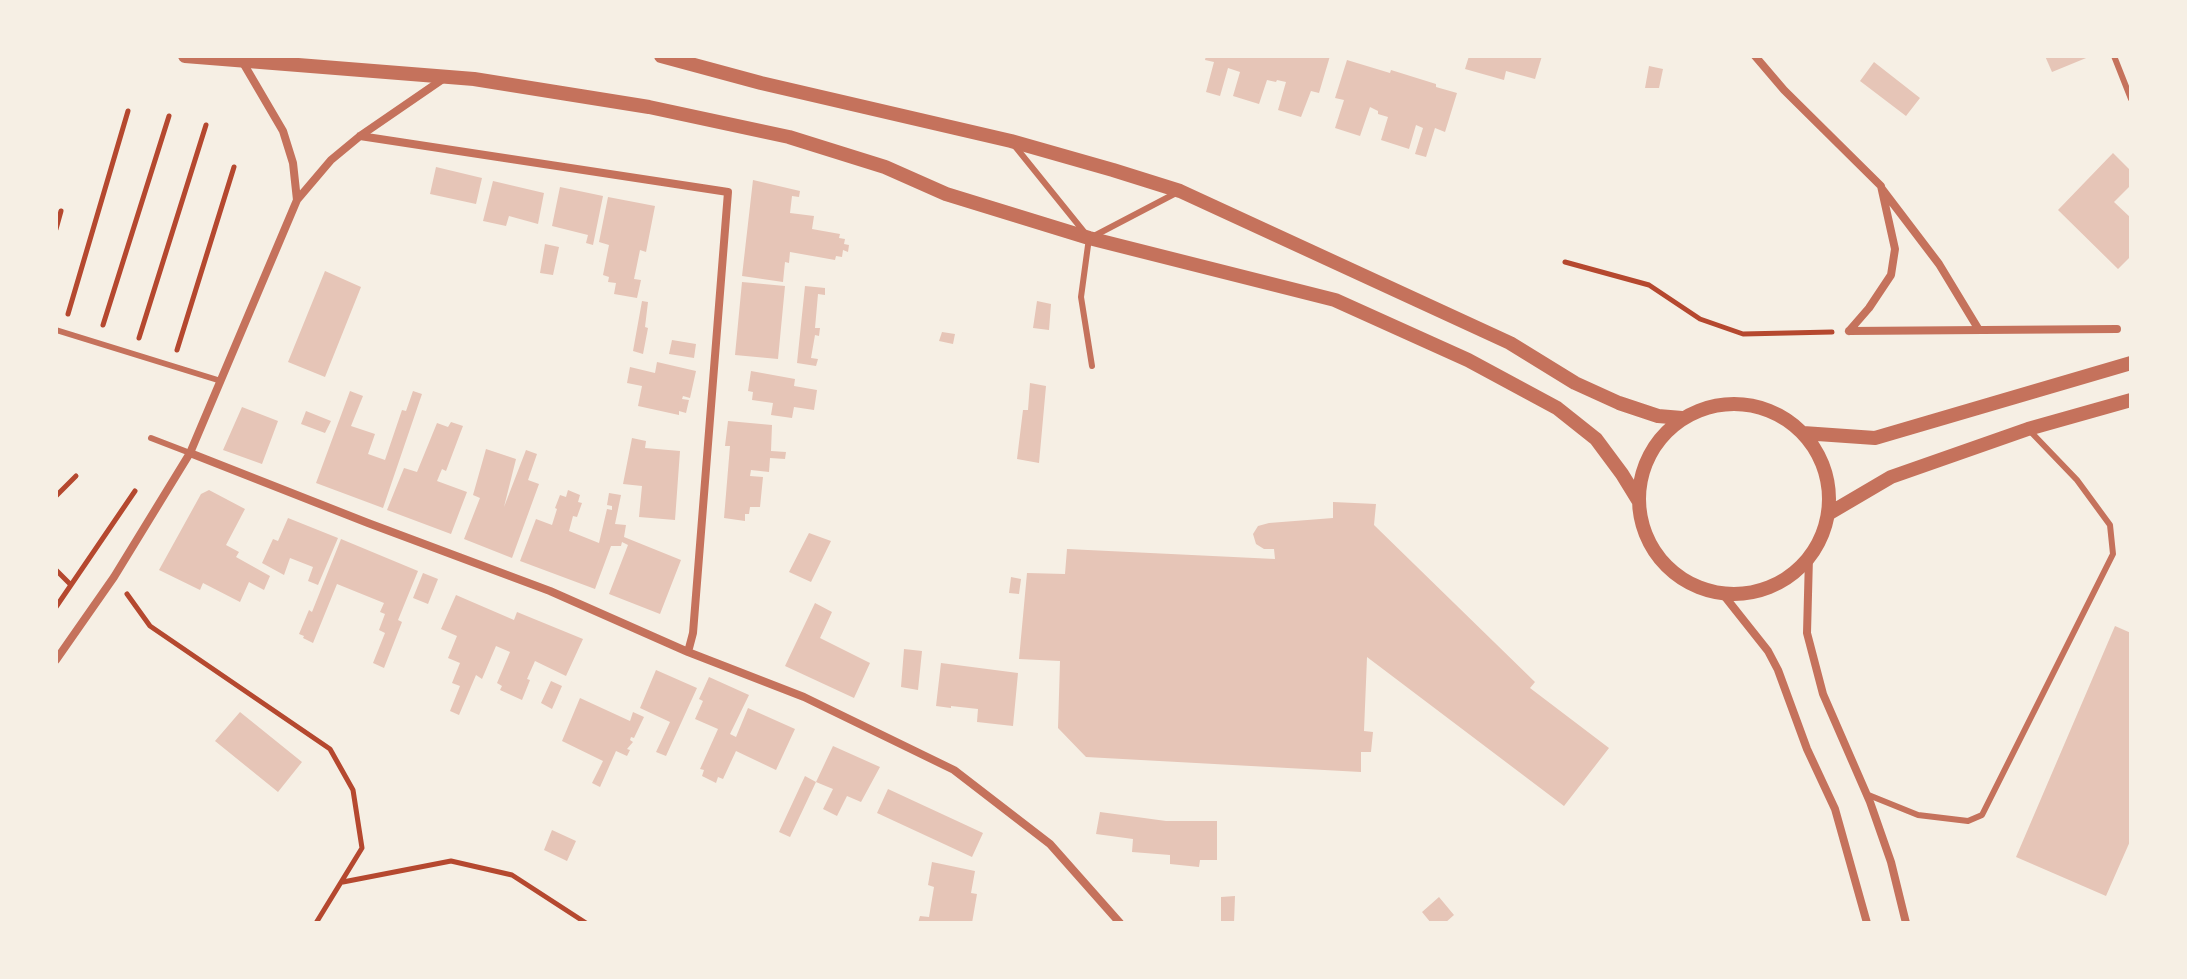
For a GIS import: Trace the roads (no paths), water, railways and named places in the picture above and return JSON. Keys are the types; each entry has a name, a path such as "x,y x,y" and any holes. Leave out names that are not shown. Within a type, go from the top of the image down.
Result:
{"street":[{"path":"185,56 447,76 649,107 789,137 885,167 946,194 1089,238 1335,300 1468,360 1557,408 1596,439 1638,500"},
{"path":"661,56 761,83 1011,141 1180,191 1510,343 1575,383 1619,403 1658,416 1682,418"},
{"path":"1755,56 1784,90 1881,186 1939,264 1979,330"},
{"path":"241,60 283,131 293,163 297,200"},
{"path":"56,660 114,577 190,453 297,200 331,160 360,136 447,76"},
{"path":"360,136 728,192 693,633 688,652"},
{"path":"1881,186 1895,249 1891,275 1849,331 2117,329"},
{"path":"1803,433 1875,438 2131,363"},
{"path":"1828,514 1891,477 2028,429 2131,400"},
{"path":"1745,404 1776,413 1803,433 1819,457 1828,485 1828,514 1821,537 1809,557 1785,579 1755,591 1722,593 1696,586 1673,572 1654,552 1643,527 1638,500 1643,468 1659,440 1682,418 1713,406 1745,404"},
{"path":"190,453 550,591 688,652 804,697 954,770 1050,844 1120,923"},
{"path":"1809,557 1807,633 1823,694 1891,862 1906,923"},
{"path":"1722,593 1768,651 1778,670 1807,749 1835,809 1867,923"}],"lane":[{"path":"2114,56 2131,99"},
{"path":"1011,141 1089,238 1081,297 1092,366"},
{"path":"1089,238 1180,191"},
{"path":"59,331 221,381"},
{"path":"1866,794 1918,815 1968,821 1982,815 2113,554 2110,525 2077,480 2028,429"},
{"path":"151,438 190,453"}]}
